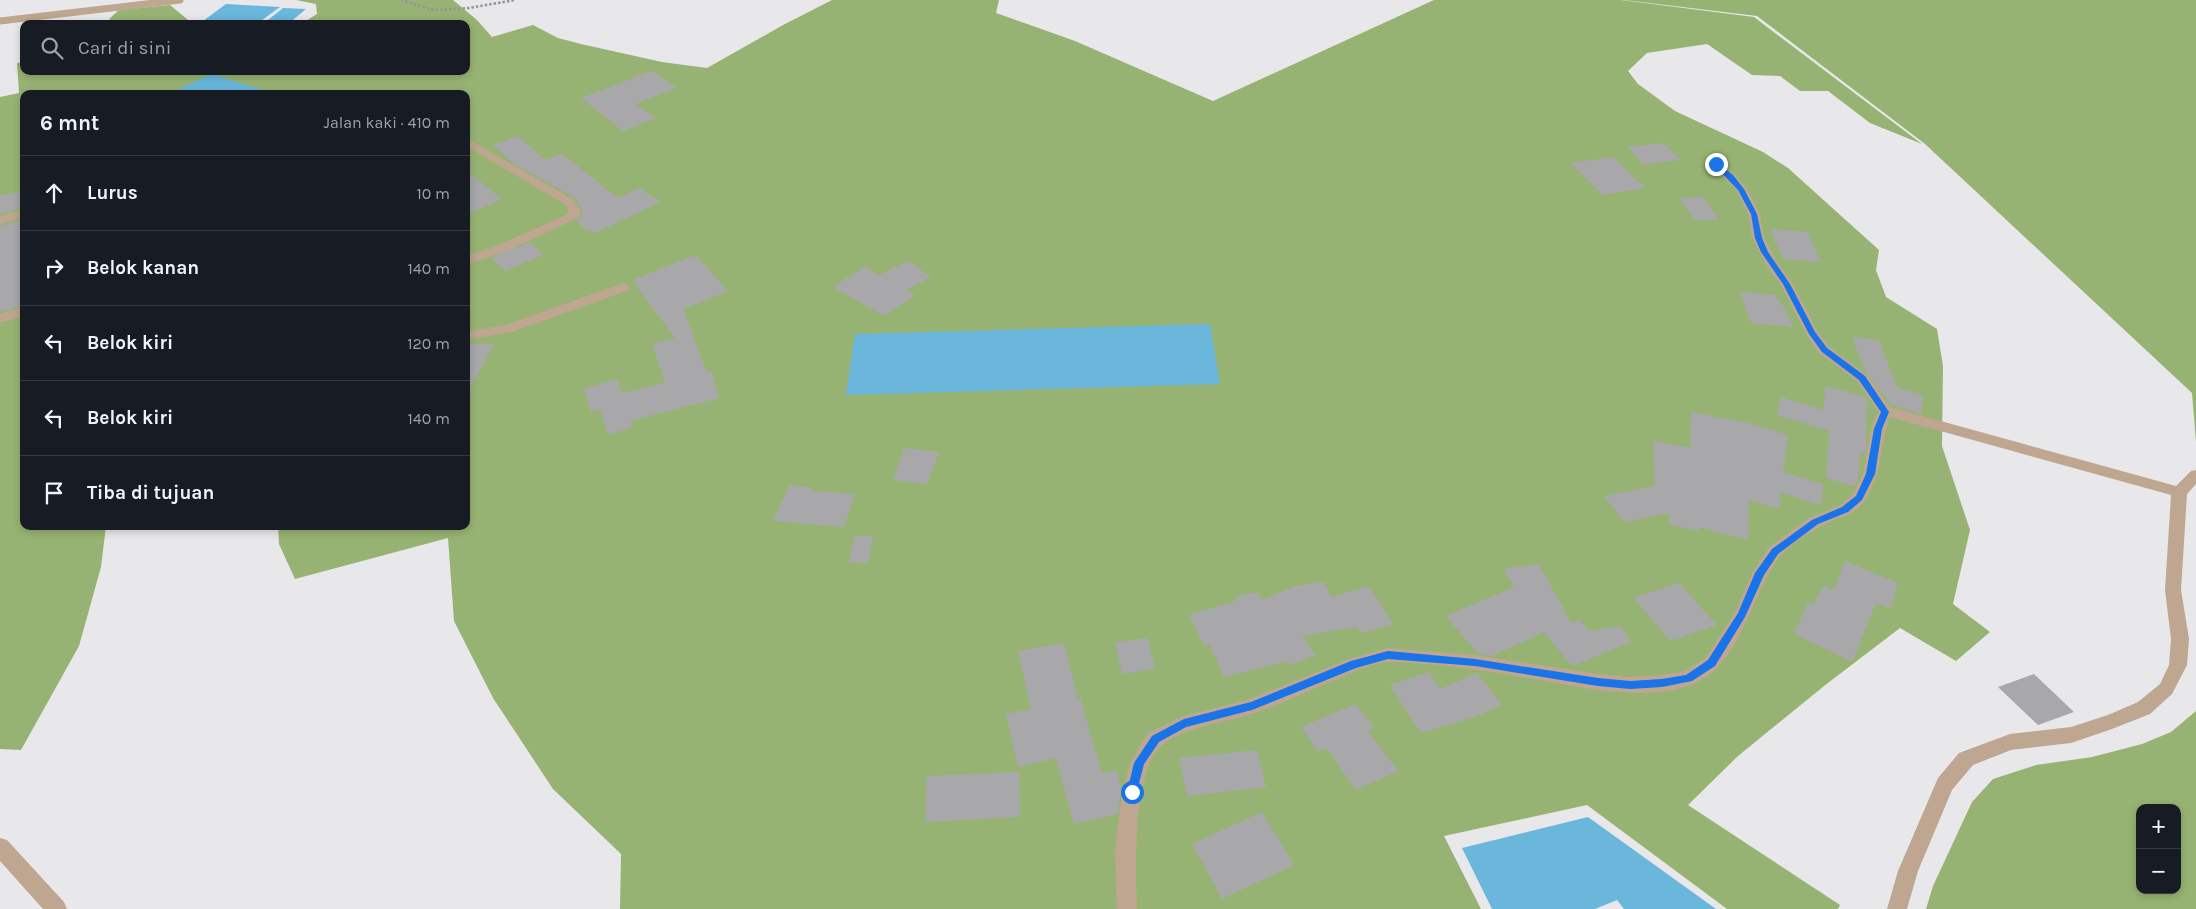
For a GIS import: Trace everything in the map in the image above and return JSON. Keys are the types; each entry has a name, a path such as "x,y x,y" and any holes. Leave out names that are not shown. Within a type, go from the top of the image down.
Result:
{"street":[{"path":"470,143 570,203 575,211 574,215 568,219 498,250 470,259"},
{"path":"1716,164 1741,189 1754,214 1758,238 1764,252 1787,284 1812,332 1824,350 1862,378 1885,412 2179,492"},
{"path":"0,220 20,214"},
{"path":"470,335 507,329 624,287"},
{"path":"0,319 20,312"},
{"path":"1127,909 1124,851 1132,792 1139,763 1155,739 1184,724 1252,706 1355,664 1388,655 1499,666 1598,682 1630,685 1662,683 1689,678 1712,663 1742,614 1760,573 1775,551 1815,522 1845,510 1859,498 1871,474 1878,429 1885,412"},
{"path":"1897,909 1908,870 1944,784 1966,758 2010,742 2071,735 2112,721 2144,708 2166,689 2178,665 2180,639 2173,590 2179,492 2196,474"},
{"path":"0,847 56,909"}],"lane":[{"path":"0,21 180,0"}],"path":[{"path":"401,0 434,10 470,8 516,0"}],"green space":[{"path":"296,0 453,0 477,20 492,37 533,25 558,38 581,44 662,62 707,68 832,0 999,0 996,13 1075,41 1213,101 1434,0 1621,0 1754,17 1922,144 1870,123 1828,91 1800,91 1780,76 1752,75 1707,44 1647,53 1628,71 1638,84 1675,111 1763,152 1788,168 1879,250 1876,270 1886,297 1937,329 1943,366 1942,446 1970,530 1953,604 1990,632 1956,661 1900,628 1824,686 1738,756 1688,805 1840,905 1838,909 1727,909 1587,805 1444,836 1481,909 620,909 621,854 553,789 493,698 454,621 448,538 295,579 279,544 278,530 470,530 470,90 20,90 20,530 106,530 101,567 79,646 21,750 0,749 0,97 19,93 17,63 20,63 20,75 470,75 470,20 307,20 317,14 316,4"},
{"path":"1624,0 2196,0 2196,442 2192,393 1925,144 1757,16"},
{"path":"170,5 188,20 109,19 119,10"},
{"path":"2196,711 2196,909 1926,909 1933,886 1972,802 1993,779 2036,765 2092,757 2142,744 2171,732"}],"water":[{"path":"226,4 280,7 262,20 204,20"},
{"path":"283,8 306,9 293,20 268,20"},
{"path":"210,75 215,75 263,90 182,90 179,89"},
{"path":"1210,324 1220,384 846,395 855,334"},
{"path":"1588,817 1716,909 1624,909 1617,900 1595,909 1492,909 1462,848"}],"building":[{"path":"652,71 676,88 635,104 656,118 623,131 581,98"},
{"path":"518,136 545,160 562,154 618,198 639,188 660,202 595,233 590,230 587,231 576,221 580,219 583,212 575,198 511,162 493,145"},
{"path":"1664,143 1681,160 1643,164 1627,147"},
{"path":"1613,157 1645,188 1602,195 1570,163"},
{"path":"470,173 502,199 470,213"},
{"path":"20,191 20,208 0,214 0,196"},
{"path":"1703,197 1719,220 1695,220 1679,198"},
{"path":"20,220 20,306 0,312 0,226"},
{"path":"1770,229 1807,232 1821,262 1783,259"},
{"path":"529,242 543,255 505,271 491,258"},
{"path":"696,255 728,291 683,309 707,373 712,372 719,398 630,421 633,427 608,435 600,409 591,412 584,389 617,379 622,393 665,383 652,344 675,338 632,280"},
{"path":"908,261 931,277 906,290 915,295 884,316 833,287 864,267 879,275"},
{"path":"1740,292 1775,295 1786,310 1793,327 1751,323"},
{"path":"1852,337 1879,340 1897,387 1923,395 1921,414 1891,405 1865,371"},
{"path":"470,344 494,344 470,389"},
{"path":"1825,386 1866,397 1867,399 1866,448 1865,455 1860,453 1858,479 1855,486 1826,478 1829,431 1777,415 1781,397 1824,410"},
{"path":"1691,412 1751,424 1788,435 1783,472 1823,484 1821,505 1781,492 1779,509 1749,500 1748,540 1698,527 1698,531 1669,524 1669,513 1624,522 1604,496 1655,486 1653,441 1690,448"},
{"path":"905,448 939,452 927,484 893,480"},
{"path":"790,485 813,488 812,491 855,494 844,527 773,521"},
{"path":"854,536 873,536 868,563 849,563"},
{"path":"1845,561 1898,583 1890,609 1876,603 1852,662 1794,634 1808,603 1813,605 1824,585 1834,590"},
{"path":"1539,564 1571,623 1580,620 1589,631 1621,626 1631,642 1572,666 1544,632 1492,656 1478,654 1446,616 1514,587 1504,569"},
{"path":"1324,582 1331,597 1369,586 1393,624 1361,633 1357,627 1302,636 1316,655 1291,665 1288,661 1224,677 1209,644 1204,645 1189,615 1238,600 1236,596 1258,592 1261,600 1296,586"},
{"path":"1679,583 1717,625 1671,641 1633,598"},
{"path":"1148,638 1155,669 1122,674 1115,642"},
{"path":"1064,643 1078,699 1080,698 1102,774 1116,770 1121,787 1118,814 1074,824 1056,758 1018,767 1006,714 1031,709 1018,651"},
{"path":"1429,672 1440,689 1477,673 1502,705 1474,717 1421,733 1390,685"},
{"path":"2034,674 2074,712 2038,725 1998,687"},
{"path":"1356,704 1374,728 1368,731 1398,771 1356,790 1327,748 1318,752 1301,727"},
{"path":"1257,750 1266,787 1187,796 1179,758"},
{"path":"1019,772 1020,817 925,822 927,776"},
{"path":"1262,812 1294,865 1222,899 1192,844"}],"route":[{"path":"1132,792 1139,763 1155,739 1184,724 1252,706 1355,664 1388,655 1475,662 1598,682 1630,685 1662,683 1689,678 1712,663 1742,614 1760,573 1775,551 1815,522 1845,510 1859,498 1871,474 1878,429 1885,412 1862,378 1824,350 1812,332 1806,317 1787,284 1764,252 1758,238 1754,214 1741,189 1716,164"}]}
